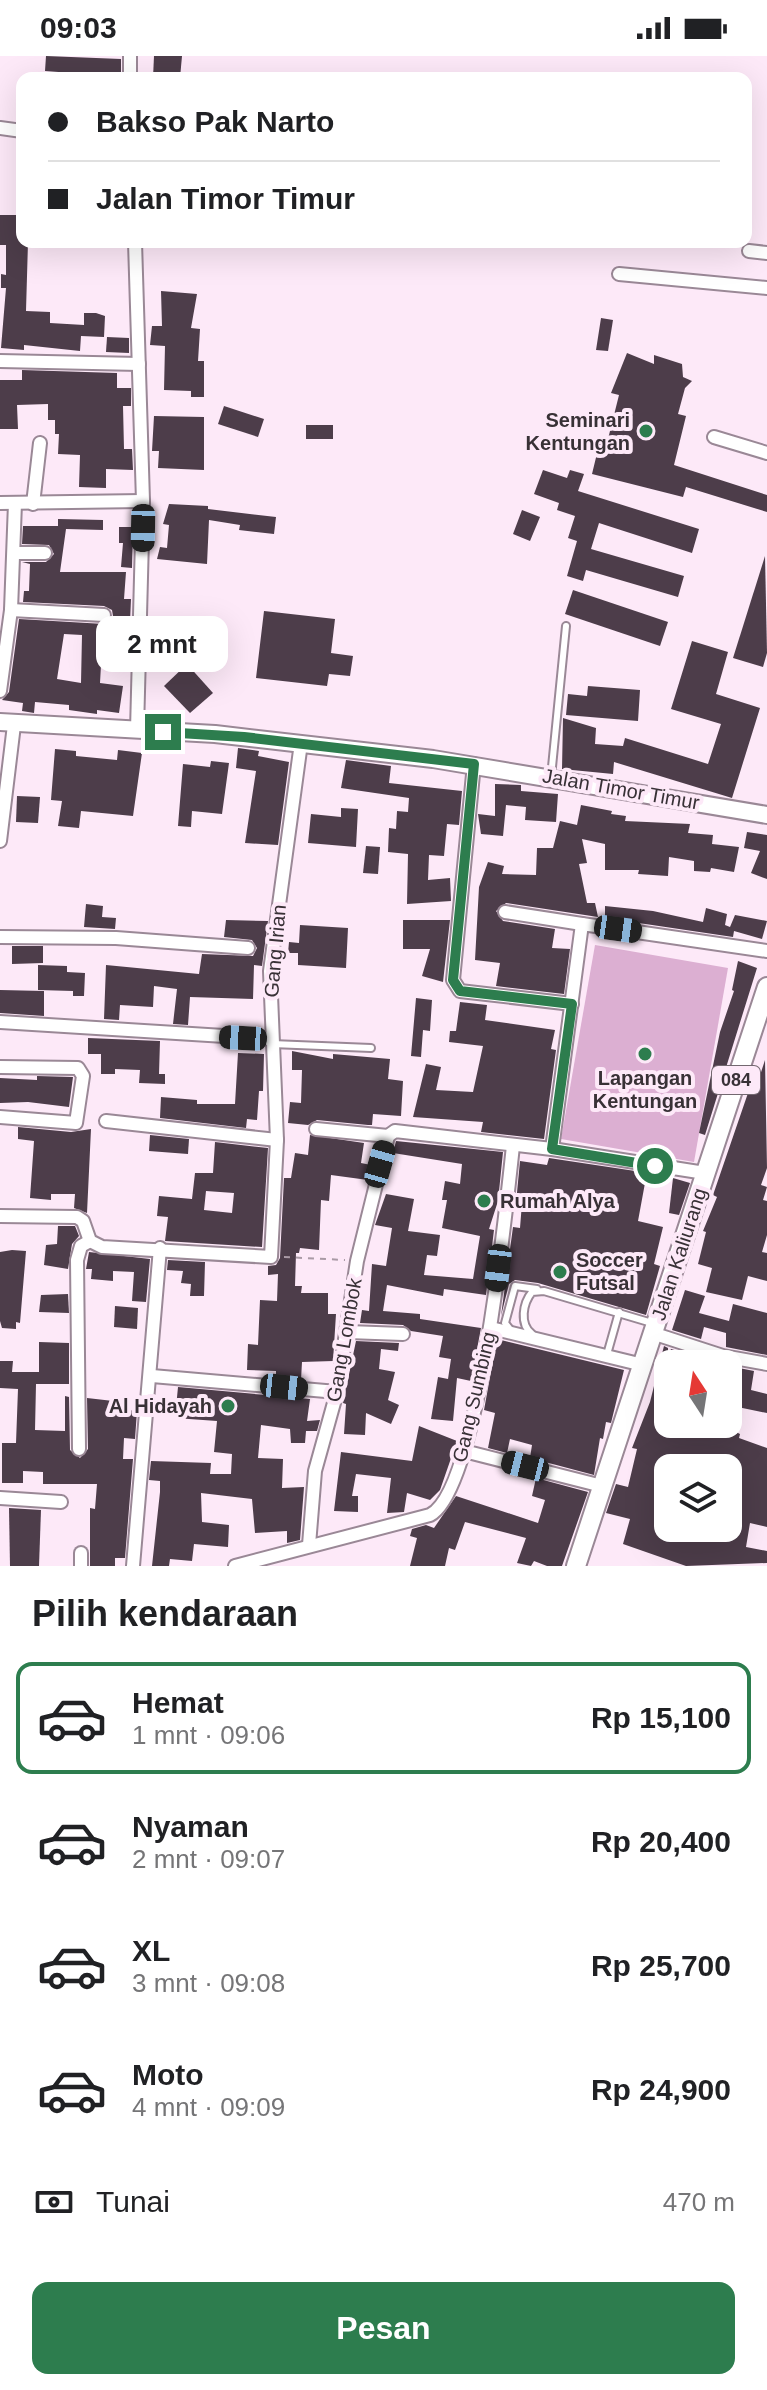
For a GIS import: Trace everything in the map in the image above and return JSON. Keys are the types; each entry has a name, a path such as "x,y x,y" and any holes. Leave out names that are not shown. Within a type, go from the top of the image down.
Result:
{"main road":[{"name":"Jalan Kaliurang","path":"576,1566 705,1173 759,1038 767,987"}],"street":[{"path":"135,248 143,501 137,730"},
{"path":"749,251 767,253"},
{"path":"619,274 767,288"},
{"path":"0,361 139,364"},
{"path":"714,437 767,453"},
{"path":"33,504 40,443"},
{"path":"0,503 143,501"},
{"path":"0,691 11,610 6,581 14,553 15,503"},
{"path":"14,553 45,553"},
{"path":"11,610 104,615"},
{"path":"0,841 7,724"},
{"name":"Jalan Timor Timur","path":"7,724 301,743 474,764 767,815"},
{"name":"Gang Irian","path":"271,1257 277,1140 270,971 301,743"},
{"path":"474,764 453,980 460,991 572,1004"},
{"path":"505,912 767,951"},
{"path":"552,1149 582,924"},
{"path":"0,937 116,938 248,948"},
{"path":"0,1022 272,1042"},
{"path":"0,1067 78,1068 83,1076 76,1123 0,1117"},
{"path":"106,1121 277,1140"},
{"path":"316,1129 388,1136 395,1131 552,1149 705,1173"},
{"name":"Gang Lombok","path":"309,1545 315,1471 337,1392 357,1261 388,1136"},
{"name":"Gang Sumbing","path":"309,1545 438,1511 451,1490 464,1451 491,1328 513,1146"},
{"path":"0,1216 77,1217 83,1221 90,1241 102,1247 160,1248 271,1257"},
{"path":"79,1449 77,1260 81,1246 90,1241"},
{"path":"133,1566 143,1434 152,1376 160,1248"},
{"path":"491,1328 644,1362"},
{"path":"654,1329 723,1356 767,1364"},
{"path":"348,1332 403,1334"},
{"path":"152,1376 337,1392"},
{"path":"464,1451 602,1486"},
{"path":"0,1498 61,1502"},
{"path":"235,1566 309,1545"}],"lane":[{"path":"551,777 566,626"},
{"path":"272,1042 371,1048"},
{"path":"644,1362 505,1325 510,1293 515,1286 521,1285 619,1312 654,1329"},
{"path":"528,1332 524,1317 529,1293 544,1291"},
{"path":"608,1351 619,1312"}],"path":[{"path":"271,1257 357,1261"}],"shaded area":[{"name":"Lapangan Kentungan","path":"595,945 728,968 694,1162 561,1139"}],"building":[{"path":"46,56 121,59 121,72 45,71"},
{"path":"154,56 182,56 181,72 153,72"},
{"path":"0,215 16,215 16,248 28,248 26,311 50,312 50,323 84,325 84,313 105,316 104,337 81,336 80,351 24,345 24,350 1,348 6,288 1,288 1,274 6,275 6,245 0,245"},
{"path":"161,291 197,294 191,328 200,329 198,361 204,361 204,397 191,397 191,391 164,390 165,346 150,345 152,326 162,326"},
{"path":"601,318 613,320 608,351 596,350"},
{"path":"107,337 129,338 129,353 106,352"},
{"name":"Seminari Kentungan","path":"627,353 654,364 654,355 682,364 683,377 692,381 685,388 678,414 686,416 674,465 767,495 767,512 686,487 683,497 592,474 600,441 607,443 619,395 611,393"},
{"path":"22,370 117,373 117,388 131,388 131,406 123,406 124,449 132,449 133,470 106,469 106,488 79,487 80,455 58,454 59,434 55,434 55,420 48,420 48,404 17,405 18,429 0,429 0,380 22,380"},
{"path":"224,406 264,419 258,437 218,424"},
{"path":"154,416 204,417 204,470 158,468 159,451 152,451"},
{"path":"306,425 333,425 333,439 306,439"},
{"path":"543,470 567,478 570,470 584,474 578,491 699,529 692,553 599,523 591,549 684,576 678,597 586,570 583,581 567,576 577,541 568,538 575,516 557,510 559,503 534,494"},
{"path":"169,504 208,506 208,509 276,517 274,534 239,530 240,525 209,520 207,564 157,559 160,547 167,548 169,525 163,524"},
{"path":"522,510 540,517 530,541 513,534"},
{"path":"58,519 103,520 103,530 66,529 60,572 126,572 124,599 131,599 128,666 101,665 100,683 123,686 119,713 97,710 97,714 69,710 69,705 35,702 34,713 22,711 23,703 2,700 9,692 19,619 104,624 113,616 112,610 104,606 23,602 24,591 29,591 30,564 22,562 46,562 54,554 49,545 22,544 23,526 58,526","holes":["64,634 82,635 81,683 57,679"]},
{"path":"119,527 133,527 132,568 121,567 123,543 119,543"},
{"path":"765,556 767,653 763,667 733,658"},
{"path":"573,590 668,622 660,646 565,614"},
{"path":"264,611 335,619 331,653 353,656 350,676 329,674 327,686 256,678"},
{"path":"193,628 218,632 216,645 191,642"},
{"path":"692,641 728,652 716,694 760,708 732,798 614,762 613,774 562,769 563,718 596,728 595,744 623,746 625,738 708,764 721,724 671,709"},
{"path":"187,664 213,693 190,713 164,686"},
{"path":"588,686 640,690 638,721 566,715 568,694 587,696"},
{"path":"238,748 259,751 258,756 289,762 278,845 245,843 256,771 236,768"},
{"path":"55,749 76,751 76,756 117,760 118,750 142,753 133,816 81,811 79,828 58,826 62,801 51,800"},
{"path":"346,760 391,766 389,783 462,791 459,825 447,824 444,856 429,855 428,880 450,878 451,901 407,904 408,854 388,852 389,828 396,829 397,811 408,812 409,798 341,788"},
{"path":"211,761 229,763 222,814 192,811 191,827 178,826 183,764 210,767"},
{"path":"495,784 521,785 521,791 558,794 556,822 525,820 526,807 506,805 503,836 481,834 478,814 495,816"},
{"path":"17,796 40,797 38,823 16,822"},
{"path":"581,805 626,816 625,821 690,824 688,833 713,835 712,844 739,847 734,872 711,868 710,872 694,871 694,861 669,857 668,876 638,874 639,870 605,870 605,844 582,839 587,863 579,864 587,903 595,903 598,917 506,903 496,911 503,921 555,929 552,948 570,949 564,994 496,986 500,963 475,960 479,887 488,862 504,866 502,874 536,875 537,848 553,848 560,821 577,825"},
{"path":"341,808 358,809 356,847 308,843 311,814 341,817"},
{"path":"747,832 767,835 767,879 751,873 760,851 744,848"},
{"path":"366,846 380,847 378,874 363,873"},
{"path":"86,904 103,906 102,917 116,918 115,929 84,927"},
{"path":"605,906 653,911 703,922 706,908 727,914 725,925 730,927 735,915 767,921 762,939 734,931 733,937 605,918"},
{"path":"226,920 268,921 262,966 254,965 253,999 190,997 188,1025 173,1024 177,989 154,986 153,1007 120,1005 119,1020 104,1019 106,965 199,974 202,954 253,956 257,948 252,940 224,937"},
{"path":"403,920 450,920 443,982 422,976 430,949 403,949"},
{"path":"300,925 348,928 346,968 298,965 298,953 288,953 289,942 299,943"},
{"path":"12,946 43,946 43,963 12,964"},
{"path":"738,961 757,968 705,1135 699,1133 720,1032 734,991"},
{"path":"38,965 67,966 67,972 85,973 84,996 73,996 73,991 38,990"},
{"path":"0,990 44,991 44,1016 0,1013"},
{"path":"416,998 432,1000 430,1031 423,1030 421,1057 411,1056"},
{"path":"460,1002 487,1005 485,1020 555,1030 551,1049 556,1050 544,1139 481,1132 483,1122 413,1117 426,1064 441,1067 436,1090 473,1092 483,1046 449,1042 450,1031 456,1031"},
{"path":"88,1038 160,1041 159,1074 165,1074 165,1084 139,1083 140,1070 115,1069 115,1074 101,1074 101,1054 88,1054"},
{"path":"292,1051 333,1059 333,1054 390,1059 388,1079 403,1081 401,1116 373,1114 372,1125 317,1120 308,1125 288,1123 290,1102 301,1103 302,1070 292,1070"},
{"path":"238,1053 264,1054 263,1091 259,1091 257,1120 247,1119 246,1128 160,1118 161,1097 197,1100 197,1104 235,1104"},
{"path":"765,1060 767,1168 761,1185 767,1187 763,1200 767,1201 767,1235 762,1252 767,1253 767,1281 748,1276 742,1300 706,1292 712,1268 698,1264 706,1232 703,1231 717,1197 713,1195 748,1093 754,1094"},
{"path":"37,1076 73,1077 69,1107 28,1102 0,1103 0,1078 37,1080"},
{"path":"18,1127 71,1132 91,1129 87,1213 74,1208 75,1194 51,1194 51,1200 30,1198 34,1141 18,1139"},
{"path":"150,1135 189,1139 188,1154 149,1151"},
{"path":"310,1135 364,1143 361,1163 371,1165 368,1180 331,1175 329,1201 321,1200 319,1250 300,1248 296,1253 295,1286 302,1286 301,1293 328,1293 328,1314 336,1314 333,1361 302,1362 301,1380 276,1378 276,1371 247,1370 248,1344 258,1345 260,1300 277,1301 278,1274 268,1275 268,1266 276,1265 280,1258 284,1178 291,1178 295,1153 308,1155"},
{"path":"396,1141 503,1152 498,1201 489,1229 494,1230 486,1295 444,1289 443,1296 387,1285 383,1311 420,1314 420,1319 481,1328 471,1381 457,1378 453,1421 431,1419 438,1377 448,1379 451,1359 439,1357 443,1336 411,1331 403,1325 360,1323 362,1310 369,1311 372,1264 386,1266 392,1228 375,1225 386,1194 414,1199 408,1231 440,1235 437,1256 427,1255 424,1275 473,1279 480,1236 442,1228 447,1200 442,1200 445,1181 460,1184 462,1164 393,1153"},
{"path":"215,1142 268,1148 262,1247 165,1241 168,1217 157,1216 159,1196 192,1199 195,1173 213,1173","holes":["206,1191 234,1193 232,1213 204,1210"]},
{"path":"549,1158 655,1174 652,1185 645,1183 638,1221 663,1227 654,1264 660,1266 646,1315 538,1283 515,1280 509,1284 501,1316 513,1227 520,1228 522,1203 516,1203 520,1161 547,1165"},
{"path":"673,1178 690,1183 679,1215 669,1213"},
{"path":"58,1226 75,1226 79,1236 72,1244 68,1269 44,1265 46,1245 57,1244"},
{"path":"26,1251 20,1323 16,1322 16,1329 2,1328 0,1321 0,1252"},
{"path":"89,1252 150,1259 146,1302 132,1301 134,1272 113,1271 113,1281 91,1279 92,1269 86,1269"},
{"path":"168,1260 205,1262 204,1296 190,1296 191,1284 181,1283 183,1271 167,1270"},
{"path":"685,1290 705,1296 699,1313 729,1321 733,1304 767,1313 767,1355 726,1347 726,1333 704,1327 701,1339 672,1330"},
{"path":"68,1294 69,1313 39,1312 41,1295"},
{"path":"115,1306 138,1308 137,1329 114,1327"},
{"path":"497,1339 624,1370 611,1423 606,1422 603,1439 600,1438 594,1475 530,1458 532,1445 510,1439 507,1453 488,1448 495,1413 484,1410"},
{"path":"356,1341 399,1343 398,1351 381,1349 379,1369 395,1372 388,1400 399,1405 391,1424 366,1413 365,1435 344,1434 346,1404 343,1403"},
{"path":"39,1342 69,1343 69,1384 36,1384 35,1430 65,1431 65,1396 69,1397 70,1450 80,1458 88,1449 87,1398 122,1402 121,1409 137,1411 135,1439 124,1438 123,1459 133,1459 125,1558 115,1558 115,1566 90,1566 90,1508 95,1509 97,1484 43,1484 43,1472 23,1471 23,1483 2,1483 2,1443 16,1443 18,1389 0,1388 0,1361 13,1361 12,1372 39,1372"},
{"path":"742,1369 754,1371 751,1390 767,1394 767,1413 742,1408"},
{"path":"654,1386 654,1438 739,1438 767,1448 767,1527 750,1523 746,1547 767,1551 767,1563 686,1566 623,1544 630,1519 606,1513 616,1484 628,1487 637,1449 632,1448"},
{"path":"178,1387 310,1399 307,1421 320,1420 317,1431 306,1431 305,1443 291,1443 290,1429 261,1425 258,1458 283,1459 282,1488 304,1487 300,1540 287,1543 287,1531 255,1533 252,1499 201,1493 202,1522 229,1525 228,1547 194,1544 192,1561 170,1559 169,1566 152,1566 160,1481 149,1480 151,1461 211,1463 210,1474 231,1474 232,1454 214,1452 217,1421 175,1418"},
{"path":"419,1426 457,1441 440,1490 430,1500 407,1493 404,1512 387,1513 391,1478 356,1474 352,1496 358,1496 358,1512 334,1511 341,1452 412,1461"},
{"path":"536,1478 588,1492 562,1566 547,1566 534,1561 531,1566 517,1563 526,1538 465,1522 455,1550 449,1548 445,1566 410,1566 417,1538 410,1536 412,1529 426,1525 434,1528 456,1496 538,1523 545,1500 532,1496"},
{"path":"9,1508 41,1510 39,1566 10,1566"}],"place":[{"name":"Seminari Kentungan","path":"646,431"},
{"name":"Lapangan Kentungan","path":"645,1054"},
{"name":"Rumah Alya","path":"484,1201"},
{"name":"Soccer Futsal","path":"560,1272"},
{"name":"Al Hidayah","path":"228,1406"}],"route":[{"path":"163,732 215,734 474,764 453,980 460,991 572,1004 552,1149 655,1166"}]}
